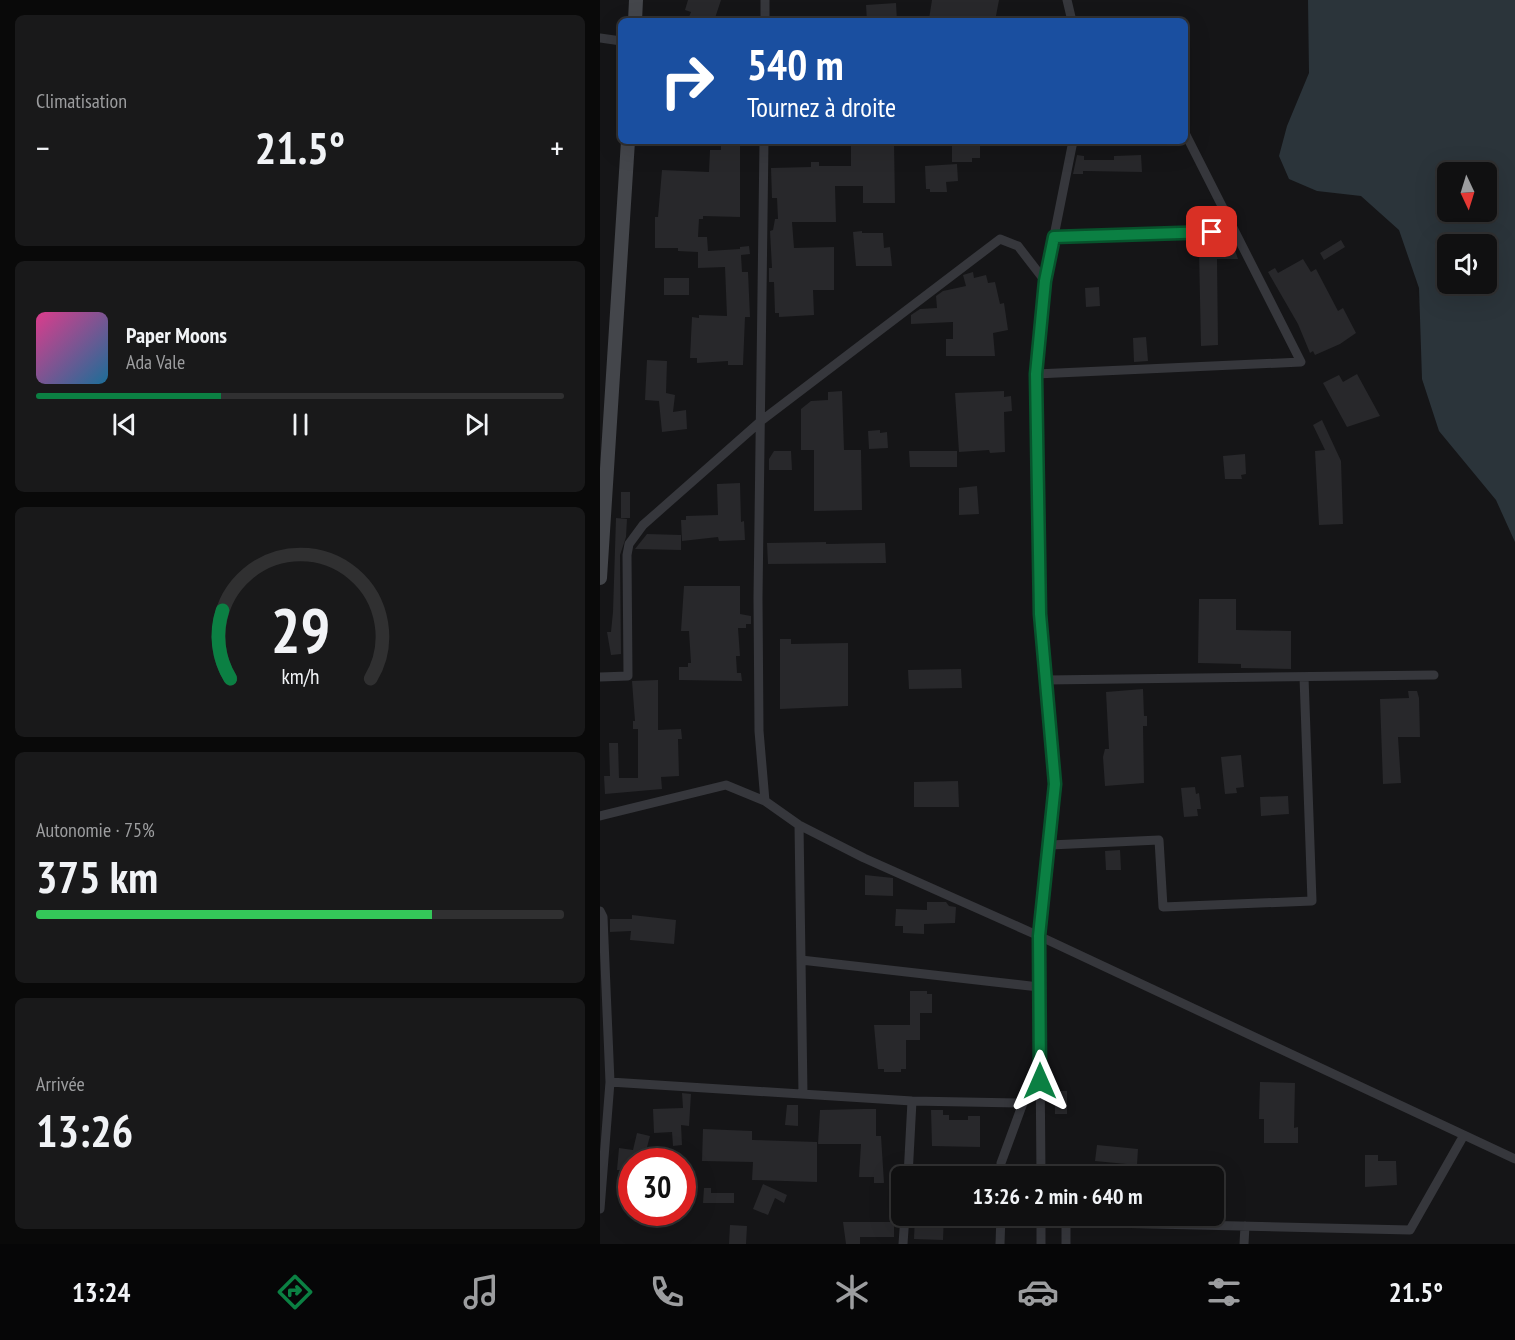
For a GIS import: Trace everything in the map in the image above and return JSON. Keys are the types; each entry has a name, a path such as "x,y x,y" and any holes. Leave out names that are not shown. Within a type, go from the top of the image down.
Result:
{"main road":[{"path":"635,18 636,0"},
{"path":"600,578 628,144"}],"street":[{"path":"765,0 765,18"},
{"path":"1067,0 1071,18"},
{"path":"600,38 618,41"},
{"path":"1036,374 1300,362 1188,139"},
{"path":"764,144 759,709 765,801"},
{"path":"1041,1166 1039,936 1055,784 1037,541 1036,374 1045,281 1072,144"},
{"path":"1054,237 1235,232"},
{"path":"600,677 628,676 627,555 633,535 761,421 1000,239 1018,246 1045,281"},
{"path":"1046,680 1434,675"},
{"path":"1050,844 1159,840 1163,907 1312,902 1304,676"},
{"path":"600,816 726,785 765,801 800,825 864,858 1039,936 1515,1159"},
{"path":"800,825 803,1094"},
{"path":"600,911 603,917 610,1082 600,1209"},
{"path":"801,960 1039,987"},
{"path":"610,1082 912,1101 1023,1103 1000,1166"},
{"path":"909,1166 912,1101"},
{"path":"1066,1244 1066,1222 1410,1230 1464,1135"},
{"path":"903,1244 904,1226"},
{"path":"1000,1226 1000,1244"},
{"path":"1041,1226 1041,1244"},
{"path":"1244,1244 1245,1226"}],"shaded area":[{"path":"1308,0 1515,0 1515,542 1496,500 1439,431 1422,379 1419,288 1399,230 1361,196 1317,191 1289,179 1279,156 1287,126 1309,73"}],"building":[{"path":"688,0 721,0 715,18 689,17 691,12 685,10"},
{"path":"932,0 999,0 996,18 929,18"},
{"path":"896,3 897,18 867,18 866,5"},
{"path":"721,144 740,144 740,217 703,216 703,219 699,219 698,237 707,237 708,251 740,249 740,247 749,246 750,254 741,255 742,272 748,272 750,317 745,317 743,365 728,365 728,361 697,363 697,358 690,358 692,317 727,316 725,267 698,268 698,252 678,251 678,248 655,248 655,217 658,217 662,170 709,172 710,150 721,150"},
{"path":"851,144 894,144 895,203 863,203 863,186 835,186 836,222 792,222 794,248 834,247 834,290 813,290 814,315 779,317 779,313 775,313 774,282 769,282 769,268 772,268 770,231 773,230 775,219 778,219 777,198 772,198 771,168 811,167 811,162 819,162 819,166 851,166"},
{"path":"952,144 980,144 980,158 972,158 972,162 952,162"},
{"path":"1077,155 1084,156 1084,160 1114,160 1114,156 1141,155 1142,172 1083,171 1083,174 1073,174"},
{"path":"957,164 958,181 946,182 947,192 930,192 930,189 926,189 925,166"},
{"path":"862,231 862,233 883,233 884,248 890,247 892,266 856,266 853,232"},
{"path":"1341,240 1345,247 1324,260 1320,253"},
{"path":"1233,244 1238,259 1217,259 1218,345 1201,346 1199,250 1218,250 1218,245"},
{"path":"1303,259 1311,272 1316,269 1338,311 1343,308 1356,333 1340,344 1315,355 1313,351 1310,353 1298,324 1268,272 1275,268 1278,273"},
{"path":"973,272 974,278 986,275 988,283 995,282 1000,304 1004,303 1008,330 993,333 995,356 946,356 946,339 953,339 953,322 911,324 911,315 920,309 937,308 936,296 943,291 966,286 963,275"},
{"path":"664,278 689,278 689,295 664,295"},
{"path":"1099,287 1100,306 1086,307 1085,288"},
{"path":"1146,337 1148,361 1134,362 1133,338"},
{"path":"647,360 667,361 666,393 675,395 673,412 686,410 687,429 662,432 659,401 645,400"},
{"path":"1357,374 1380,416 1347,427 1323,383 1339,375 1343,382"},
{"path":"842,391 844,450 861,450 862,510 814,511 814,450 801,450 801,409 811,401 828,400 828,392"},
{"path":"1004,391 1004,397 1011,396 1012,411 1004,412 1005,452 990,453 989,450 959,452 955,393"},
{"path":"1322,420 1341,461 1343,524 1319,525 1315,451 1325,450 1313,425"},
{"path":"880,430 880,433 887,432 888,448 869,449 868,431"},
{"path":"774,451 791,451 792,470 769,470 769,459"},
{"path":"909,451 957,451 957,467 910,467"},
{"path":"1245,454 1246,474 1241,475 1242,479 1225,479 1223,456"},
{"path":"740,483 741,522 744,521 745,540 719,541 718,537 682,541 681,520 686,520 686,516 718,515 717,484"},
{"path":"977,486 979,514 959,515 959,488"},
{"path":"621,492 630,492 630,518 621,518"},
{"path":"616,518 627,519 626,537 620,555 621,654 611,655 607,632 611,632 613,612"},
{"path":"647,534 681,535 681,550 635,549"},
{"path":"826,542 826,544 885,543 886,563 768,564 767,543"},
{"path":"684,586 740,586 740,614 751,616 751,624 746,624 746,628 738,628 740,656 736,656 737,673 741,673 742,681 679,680 679,667 688,667 688,663 691,663 689,631 681,631"},
{"path":"1199,599 1236,599 1236,630 1291,631 1291,669 1241,668 1241,664 1198,663"},
{"path":"780,639 791,639 791,644 848,643 848,706 780,709"},
{"path":"961,669 962,688 909,689 908,670"},
{"path":"658,680 658,730 681,729 682,739 678,739 679,776 661,777 662,789 605,794 604,776 610,776 609,743 618,743 619,778 638,778 638,729 633,729 633,721 635,721 632,681"},
{"path":"1143,689 1144,716 1147,716 1147,726 1143,726 1144,783 1105,786 1103,757 1105,749 1109,749 1106,692"},
{"path":"1408,691 1417,691 1419,698 1420,737 1398,737 1401,783 1383,784 1380,699 1409,698"},
{"path":"1241,755 1244,787 1236,788 1237,793 1225,794 1221,757"},
{"path":"958,781 959,807 914,807 914,782"},
{"path":"1195,787 1196,794 1199,793 1201,809 1197,809 1198,816 1184,817 1181,788"},
{"path":"1288,796 1289,814 1261,816 1260,797"},
{"path":"1120,850 1121,870 1106,870 1105,851"},
{"path":"865,875 893,878 893,896 865,895"},
{"path":"927,902 946,902 949,906 956,907 955,923 924,924 924,934 903,933 903,926 895,926 896,909 927,910"},
{"path":"632,915 676,920 674,944 630,940 631,931 610,932 610,919 632,919"},
{"path":"910,991 927,991 927,994 932,994 932,1013 920,1013 920,1040 906,1040 906,1069 901,1069 901,1072 884,1072 884,1069 878,1069 874,1025 910,1025"},
{"path":"1260,1082 1295,1083 1294,1128 1298,1127 1298,1143 1264,1143 1264,1119 1259,1119"},
{"path":"1055,1091 1067,1091 1067,1114 1055,1114"},
{"path":"682,1093 691,1094 689,1126 681,1125 682,1145 673,1146 672,1132 654,1133 653,1109 683,1108"},
{"path":"787,1105 798,1105 798,1126 785,1125"},
{"path":"876,1109 876,1136 881,1136 884,1183 874,1183 874,1177 859,1177 861,1144 818,1144 820,1110"},
{"path":"931,1110 943,1110 943,1115 949,1115 949,1120 968,1120 968,1116 980,1116 980,1147 932,1146"},
{"path":"703,1129 752,1131 752,1140 817,1142 817,1182 752,1180 753,1162 702,1161"},
{"path":"637,1133 650,1136 647,1148 633,1148"},
{"path":"1097,1145 1138,1149 1137,1165 1095,1161"},
{"path":"1365,1155 1378,1155 1378,1161 1396,1161 1397,1185 1365,1187"},
{"path":"763,1184 787,1195 784,1203 775,1198 768,1215 753,1209"},
{"path":"704,1188 711,1188 711,1193 734,1193 734,1203 703,1203"},
{"path":"843,1222 891,1222 891,1226 894,1226 894,1237 860,1237 860,1244 846,1244"},
{"path":"730,1225 747,1226 746,1244 729,1244"},
{"path":"915,1226 944,1226 943,1240 914,1239"}],"route":[{"path":"1040,1081 1039,936 1055,784 1040,614 1035,442 1036,374 1045,281 1054,237 1212,232"}]}
